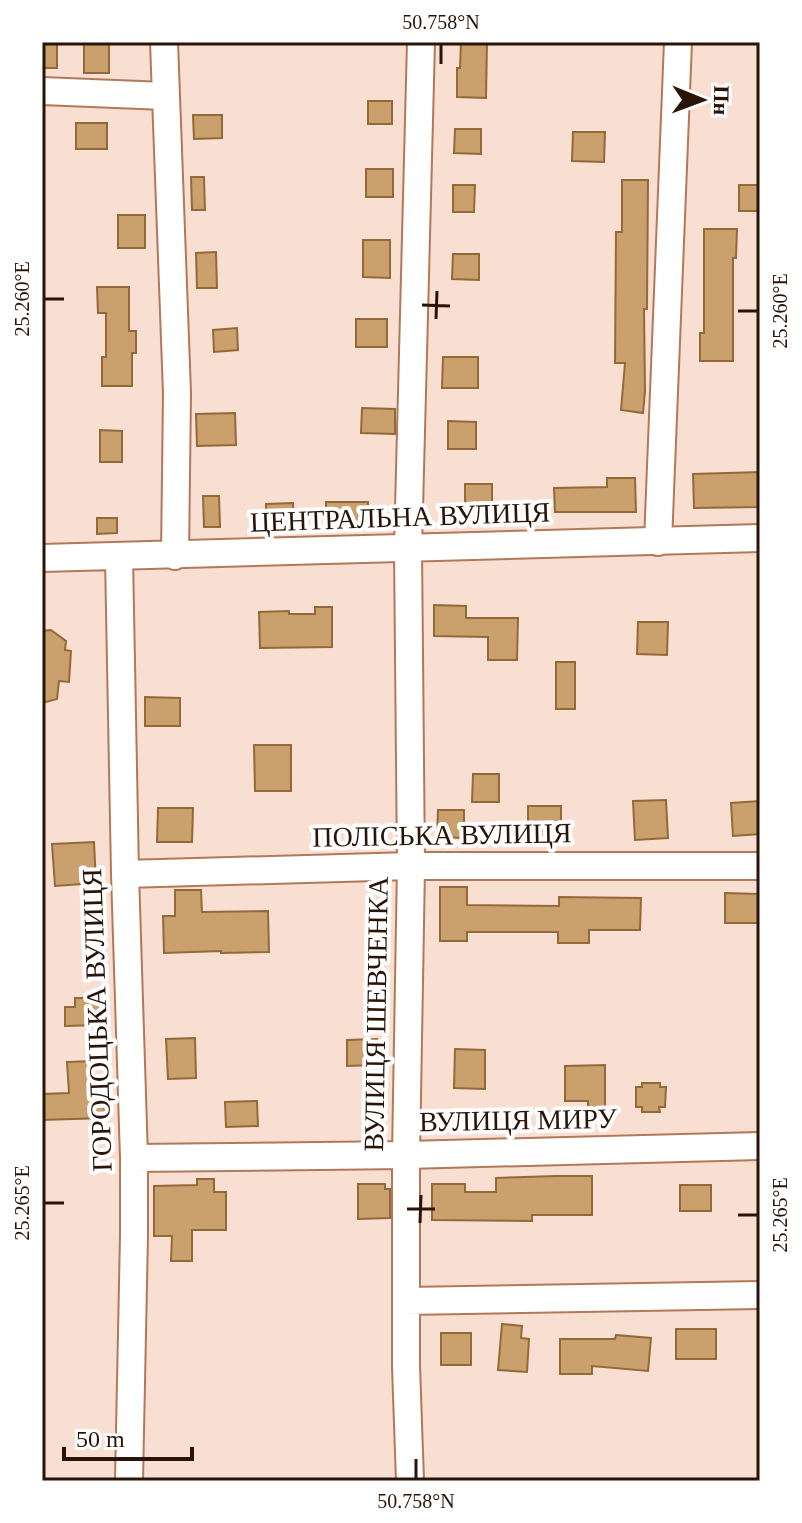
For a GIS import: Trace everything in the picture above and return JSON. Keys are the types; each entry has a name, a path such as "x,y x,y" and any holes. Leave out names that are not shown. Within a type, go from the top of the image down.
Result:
{"street":[{"path":"164,42 177,393 175,556"},
{"name":"ВУЛИЦЯ ШЕВЧЕНКА","path":"410,1481 406,1366 411,866 408,548 421,42"},
{"path":"658,542 678,42"},
{"path":"42,91 165,96"},
{"name":"ЦЕНТРАЛЬНА ВУЛИЦЯ","path":"42,558 760,538"},
{"name":"ГОРОДОЦЬКА ВУЛИЦЯ","path":"119,557 134,1158 129,1481"},
{"name":"ПОЛІСЬКА ВУЛИЦЯ","path":"125,874 411,866 760,866"},
{"name":"ВУЛИЦЯ МИРУ","path":"134,1158 760,1146"},
{"path":"406,1301 760,1295"}],"building":[{"path":"42,42 57,42 57,68 42,68"},
{"path":"461,42 487,42 486,98 457,97"},
{"path":"84,43 109,43 109,73 84,73"},
{"path":"368,101 392,101 392,124 368,124"},
{"path":"193,115 222,115 222,138 194,139"},
{"path":"76,123 107,123 107,149 76,149"},
{"path":"455,129 481,129 481,154 454,153"},
{"path":"573,132 605,132 604,162 572,161"},
{"path":"366,169 393,169 393,197 366,197"},
{"path":"191,177 204,177 205,210 192,210"},
{"path":"622,180 648,180 643,413 621,410 625,363 615,363 616,232 622,232"},
{"path":"453,185 475,185 474,212 453,212"},
{"path":"739,185 760,185 760,211 739,211"},
{"path":"118,215 145,215 145,248 118,248"},
{"path":"704,229 737,229 736,258 733,258 733,361 700,361 700,333 704,333"},
{"path":"363,240 390,240 390,278 363,277"},
{"path":"216,252 217,288 197,288 196,253"},
{"path":"453,254 479,254 479,280 452,279"},
{"path":"97,287 129,287 129,331 136,331 132,386 102,386 102,357 106,357 106,313 98,313"},
{"path":"356,319 387,319 387,347 356,347"},
{"path":"237,328 238,350 214,352 213,330"},
{"path":"443,357 478,357 478,388 442,388"},
{"path":"362,408 395,409 395,434 361,433"},
{"path":"235,413 236,445 197,446 196,414"},
{"path":"448,421 476,422 476,449 448,449"},
{"path":"100,430 122,431 122,462 100,462"},
{"path":"760,472 760,507 694,508 693,474"},
{"path":"607,478 635,478 636,512 555,512 554,488 607,487"},
{"path":"465,484 492,484 492,520 465,521"},
{"path":"203,496 219,496 220,527 204,527"},
{"path":"326,502 368,502 368,529 326,530"},
{"path":"293,503 294,533 266,533 266,504"},
{"path":"97,518 117,518 117,533 97,534"},
{"path":"434,605 466,606 466,618 518,618 517,660 488,660 488,637 434,636"},
{"path":"315,607 332,607 332,647 260,648 259,612 315,614"},
{"path":"638,622 668,622 667,655 637,654"},
{"path":"51,630 66,641 65,650 71,651 69,682 59,681 57,699 42,703 42,631"},
{"path":"556,662 575,662 575,709 556,709"},
{"path":"145,697 180,698 180,726 145,726"},
{"path":"254,745 291,745 291,791 255,791"},
{"path":"473,774 499,774 499,802 472,802"},
{"path":"666,800 668,838 635,840 633,801"},
{"path":"760,801 760,834 733,836 731,803"},
{"path":"528,806 561,806 561,835 528,835"},
{"path":"158,808 193,808 192,842 157,842"},
{"path":"438,810 464,810 464,838 437,837"},
{"path":"94,842 96,883 55,886 52,844"},
{"path":"440,887 467,887 467,905 559,906 559,897 641,898 640,930 589,930 589,943 558,943 558,932 467,932 467,941 440,941"},
{"path":"175,890 201,890 202,912 268,911 269,952 164,953 163,916 175,916"},
{"path":"725,893 759,894 759,923 725,923"},
{"path":"75,998 101,998 101,1025 65,1026 65,1007 75,1007"},
{"path":"195,1038 196,1078 168,1079 166,1039"},
{"path":"377,1039 375,1065 347,1066 347,1040"},
{"path":"455,1049 485,1050 485,1089 454,1088"},
{"path":"93,1061 94,1087 103,1086 105,1118 42,1120 42,1094 69,1093 67,1062"},
{"path":"605,1065 605,1107 588,1107 588,1101 565,1101 565,1066"},
{"path":"642,1083 660,1083 660,1087 666,1087 665,1107 659,1107 660,1112 642,1112 642,1107 636,1107 636,1087 642,1087"},
{"path":"257,1101 258,1126 226,1127 225,1102"},
{"path":"592,1176 592,1215 532,1215 532,1221 432,1220 432,1184 465,1184 465,1192 496,1192 496,1178"},
{"path":"197,1179 214,1179 214,1192 226,1192 226,1230 192,1230 192,1261 171,1261 172,1236 154,1236 154,1186 197,1185"},
{"path":"358,1184 385,1184 385,1189 390,1189 390,1218 358,1219"},
{"path":"680,1185 711,1185 711,1211 680,1211"},
{"path":"502,1324 522,1326 521,1338 529,1339 527,1372 498,1370"},
{"path":"676,1329 716,1329 716,1359 676,1359"},
{"path":"441,1333 471,1333 471,1365 441,1365"},
{"path":"616,1335 651,1338 648,1371 592,1366 592,1374 560,1374 560,1339 615,1339"}]}
